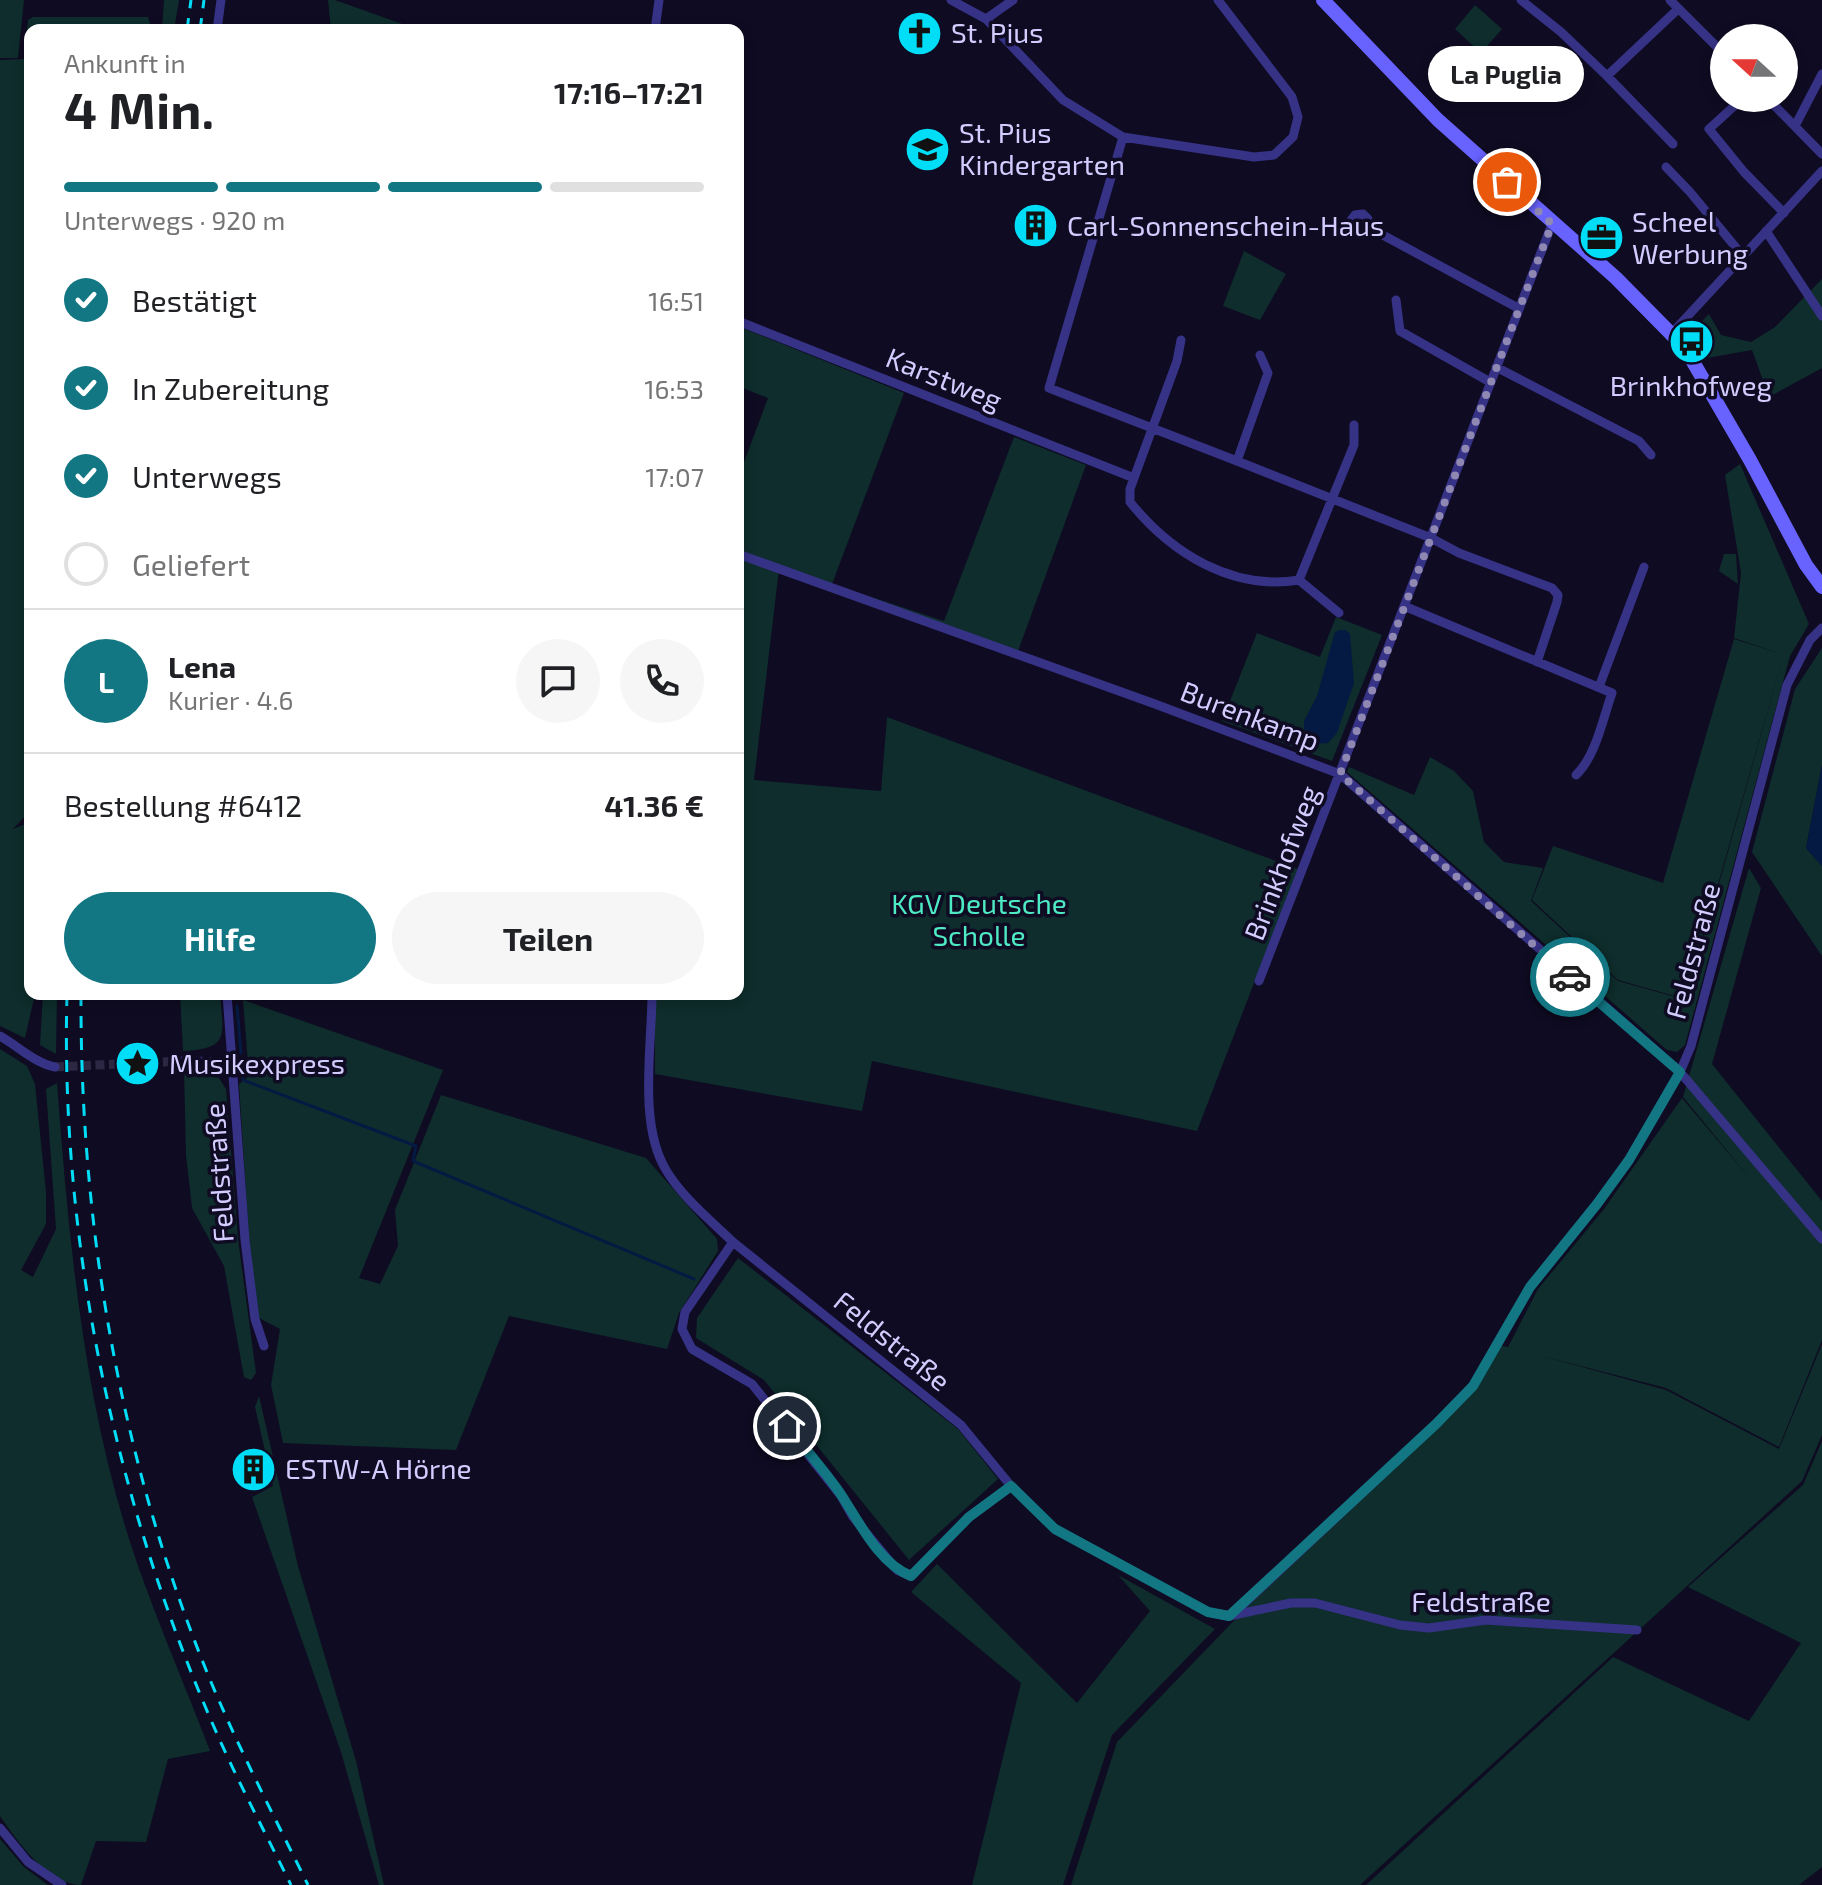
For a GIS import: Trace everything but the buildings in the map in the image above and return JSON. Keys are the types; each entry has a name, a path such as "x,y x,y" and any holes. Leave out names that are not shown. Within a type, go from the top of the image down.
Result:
{"street":[{"path":"218,24 221,0"},
{"path":"656,24 659,0"},
{"path":"951,0 986,19 1063,100 1123,137 1254,157 1274,155 1293,137 1298,117 1292,97 1218,0"},
{"path":"986,19 1013,0"},
{"path":"1323,0 1334,15 1438,120 1616,278 1672,333 1695,363 1806,565 1822,587"},
{"path":"1521,0 1561,32 1673,144"},
{"path":"1670,0 1710,40"},
{"path":"1607,76 1678,9"},
{"path":"1795,126 1822,74"},
{"path":"1728,112 1709,129 1744,172 1784,213"},
{"path":"1781,112 1822,154"},
{"path":"1123,137 1049,388 1552,588 1558,595 1537,662"},
{"path":"1666,167 1743,256"},
{"path":"1672,333 1822,171"},
{"name":"Brinkhofweg","path":"1259,981 1552,224"},
{"path":"1368,227 1518,308"},
{"path":"1766,231 1822,316"},
{"path":"1396,300 1400,331 1490,382"},
{"name":"Karstweg","path":"744,323 1134,478"},
{"path":"1181,340 1177,361 1134,478 1130,502 1140,515 1200,562 1248,581 1278,583 1299,580 1339,613"},
{"path":"1237,461 1268,373 1260,355"},
{"path":"1496,367 1639,441 1651,455"},
{"path":"1299,580 1354,445 1354,425"},
{"name":"Burenkamp","path":"744,556 1340,774 1680,1072 1822,1239"},
{"path":"1599,687 1644,567"},
{"path":"1404,606 1612,693 1590,753 1576,775"},
{"name":"Feldstraße","path":"1233,1614 1473,1386 1530,1287 1629,1160 1680,1072 1691,1046 1787,685 1810,640 1822,628"},
{"name":"Feldstraße","path":"227,1000 245,1240 255,1319 264,1346"},
{"name":"Feldstraße","path":"652,1000 650,1106 654,1142 666,1171 700,1211 733,1242 961,1425 1011,1486 1055,1529 1208,1612 1229,1616 1291,1603 1315,1603 1400,1625 1429,1628 1486,1620 1637,1630"},
{"path":"0,1036 27,1052 39,1064 55,1067"},
{"path":"183,1061 232,1062"},
{"path":"733,1242 685,1312 682,1329 692,1349 752,1384 897,1570 911,1576 969,1517 1011,1486"},
{"path":"0,1828 28,1862 62,1885"}],"green space":[{"path":"0,0 24,0 18,58 0,58"},
{"path":"164,0 179,0 175,24 162,24"},
{"path":"328,0 402,24 330,24"},
{"path":"1475,5 1502,29 1481,53 1455,29"},
{"path":"33,17 148,17 150,24 28,24"},
{"path":"24,59 24,817 13,829 24,824 24,1000 34,1000 25,1038 0,1026 0,60"},
{"path":"1244,251 1286,274 1260,320 1223,306"},
{"path":"1822,279 1822,368 1769,397 1752,350 1707,358 1695,328 1709,314 1721,335 1751,342 1775,327"},
{"name":"KGV Deutsche Scholle","path":"744,329 904,393 832,584 944,621 1014,437 1086,465 1017,654 779,569 754,780 881,791 887,717 1298,869 1197,1131 872,1061 862,1111 655,1074 655,1000 744,1000 744,462 768,398 744,388"},
{"path":"1740,464 1809,624 1790,656 1685,1045 1677,1052 1667,1050 1347,772 1349,767 1414,795 1430,757 1454,771 1473,791 1484,842 1504,862 1543,868 1531,901 1618,981 1686,1000 1782,661 1685,999 1618,980 1532,900 1553,846 1663,883 1734,639 1784,655 1734,638 1741,573 1725,475"},
{"path":"1724,554 1736,554 1738,584 1719,571"},
{"path":"1336,617 1382,635 1332,761 1222,721 1257,633 1320,657"},
{"path":"1822,648 1822,765 1806,848 1822,866 1822,956 1752,852 1795,689"},
{"path":"1749,868 1761,888 1712,1064 1822,1201 1822,1340 1779,1447 1666,1388 1542,1356 1666,1390 1779,1449 1822,1344 1822,1435 1802,1481 1360,1885 1071,1885 1117,1742 1248,1606 1464,1391 1497,1345 1508,1347 1538,1289 1604,1209 1682,1098 1752,1181 1683,1097"},
{"path":"43,1000 57,1000 56,1054 40,1045"},
{"path":"180,1000 220,1000 222,1029 217,1043 198,1050 183,1051"},
{"path":"243,1000 443,1070 359,1278 380,1284 398,1246 395,1210 441,1095 646,1158 717,1239 718,1251 679,1313 667,1349 509,1316 456,1450 283,1443 271,1385 280,1329 259,1318 249,1239 239,1084 249,1076"},
{"path":"0,1049 27,1066 35,1084 46,1192 46,1224 21,1270 33,1277 56,1229 46,1089 57,1083 74,1265 104,1446 137,1563 210,1751 168,1759 146,1842 96,1841 81,1885 57,1878 45,1870 24,1849 0,1816"},
{"path":"184,1069 215,1072 226,1089 238,1239 256,1373 251,1380 244,1377 224,1266 192,1208 186,1155"},
{"path":"738,1258 958,1429 998,1479 909,1560 764,1380 696,1338 697,1318"},
{"path":"259,1396 298,1566 356,1761 384,1885 379,1885 341,1752 252,1497 273,1486 255,1407"},
{"path":"1822,1441 1822,1867 1799,1885 1366,1885 1613,1657 1749,1721 1801,1643 1688,1587 1803,1485"},
{"path":"937,1564 1077,1703 1150,1611 1118,1575 1215,1629 1112,1735 1063,1885 972,1885 1021,1683 911,1592"},
{"path":"0,1839 24,1867 48,1885 0,1885"}],"water":[{"path":"1339,630 1350,634 1354,683 1337,733 1328,743 1315,744 1304,735 1304,721 1317,696 1335,632"},
{"path":"1822,765 1822,866 1806,848"}],"waterway":[{"path":"237,1006 241,1053"},
{"path":"241,1065 243,1080 416,1146 413,1161 694,1279"}],"tunnel":[{"path":"55,1067 183,1061"}],"railway":[{"path":"188,24 191,0"},
{"path":"201,24 204,0"},
{"path":"67,1000 67,1087 73,1181 84,1275 122,1461 148,1552 179,1641 223,1747 291,1885"},
{"path":"81,1000 88,1170 98,1258 130,1431 180,1600 211,1682 308,1885"}],"way so far":[{"path":"1507,182 1552,224 1340,774 1570,977"}],"place":[{"name":"St. Pius","path":"920,33"},
{"name":"St. Pius Kindergarten","path":"928,149"},
{"name":"La Puglia","path":"1507,182"},
{"name":"Carl-Sonnenschein-Haus","path":"1036,226"},
{"name":"Scheel Werbung","path":"1601,238"},
{"name":"Brinkhofweg","path":"1691,342"},
{"name":"Musikexpress","path":"138,1064"},
{"name":"ESTW-A Hörne","path":"254,1469"}],"route":[{"path":"787,1426 841,1496 853,1517 897,1570 911,1576 969,1517 1011,1486 1055,1529 1208,1612 1233,1614 1473,1386 1530,1287 1629,1160 1680,1072 1570,977"}]}
